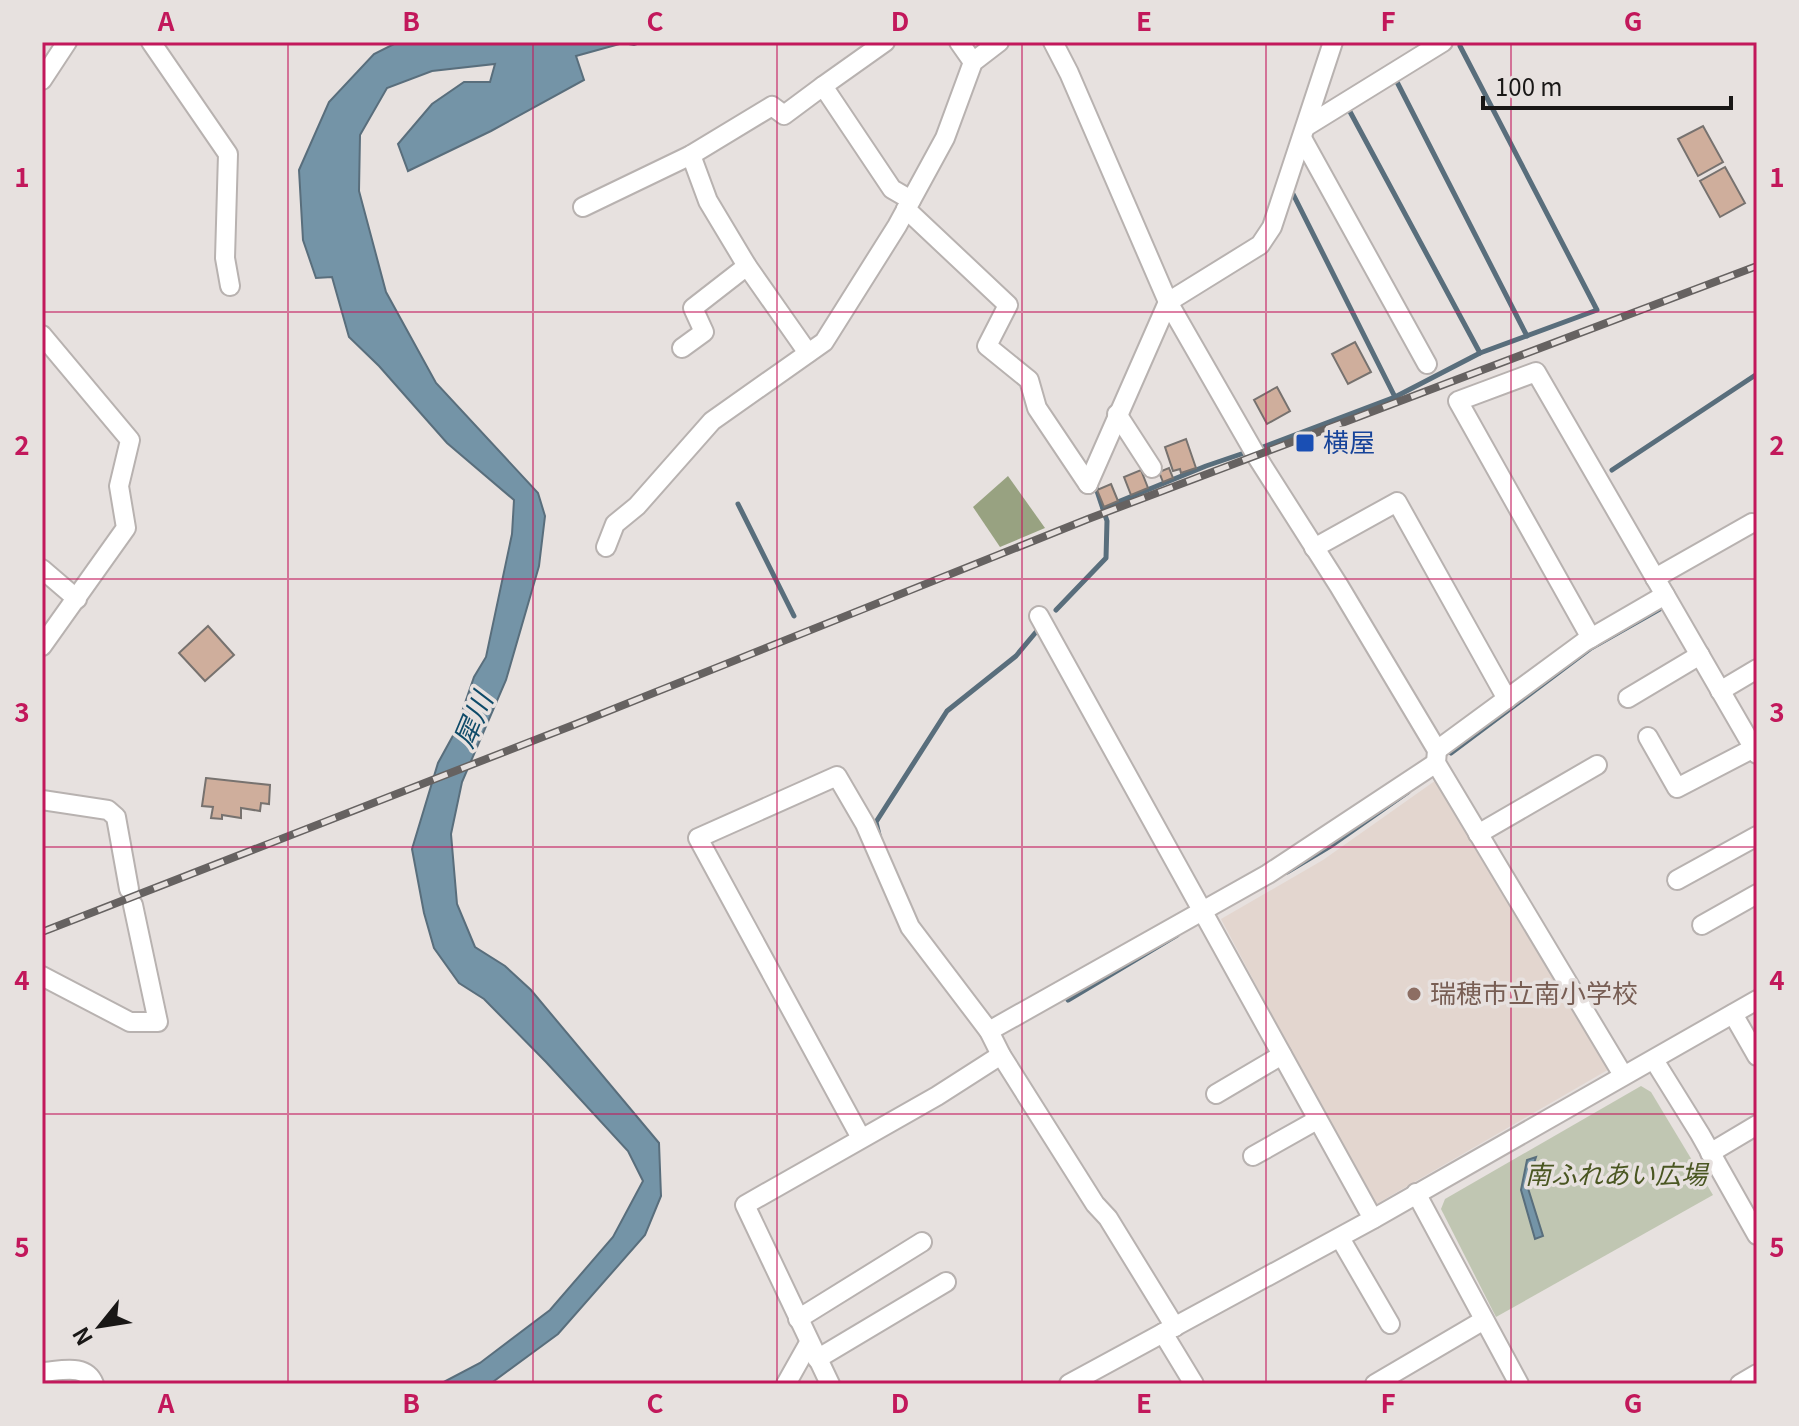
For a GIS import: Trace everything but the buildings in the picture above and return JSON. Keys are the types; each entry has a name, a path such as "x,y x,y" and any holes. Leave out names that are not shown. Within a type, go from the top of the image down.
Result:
{"street":[{"path":"42,80 67,42"},
{"path":"151,42 228,154 225,258 230,286"},
{"path":"583,207 691,155 772,106 784,115 885,42"},
{"path":"959,42 973,62"},
{"path":"606,547 615,524 637,506 712,421 824,342 909,205 945,138 973,62 999,42"},
{"path":"1053,42 1168,302 1436,757 1478,834 1623,1075"},
{"path":"823,86 892,189 1008,305 987,346 1029,380 1037,408 1088,484 1168,302 1260,245 1272,227 1333,42"},
{"path":"1304,132 1443,42"},
{"path":"1304,132 1427,364"},
{"path":"691,155 708,201 747,266 808,353"},
{"path":"682,348 704,332 693,308 747,266"},
{"path":"42,335 130,440 119,486 126,528 42,646"},
{"path":"1591,638 1458,401 1536,372 1755,751 1677,788 1648,737"},
{"path":"1117,414 1152,468"},
{"path":"1314,548 1397,502 1507,699"},
{"path":"1655,578 1752,523"},
{"path":"42,569 77,599"},
{"path":"989,1031 1204,912 1338,830 1591,638 1665,595"},
{"path":"1039,616 1373,1219"},
{"path":"1628,698 1700,655"},
{"path":"1720,691 1757,669"},
{"path":"1478,834 1597,765"},
{"path":"861,1138 698,838 837,776 865,824 910,927 989,1031 1169,1330 1194,1384"},
{"path":"42,800 108,810 116,817 158,1022 130,1022 42,976"},
{"path":"1677,880 1757,836"},
{"path":"1702,925 1757,894"},
{"path":"1069,1384 1340,1238 1757,1000"},
{"path":"1733,1014 1757,1056"},
{"path":"830,1384 745,1205 937,1096 1001,1055"},
{"path":"1216,1094 1282,1055"},
{"path":"1654,1060 1757,1235"},
{"path":"1253,1156 1317,1120"},
{"path":"1710,1153 1757,1125"},
{"path":"1416,1193 1519,1384"},
{"path":"1340,1238 1390,1324"},
{"path":"798,1319 922,1242"},
{"path":"786,1384 813,1351 946,1282"},
{"path":"1375,1384 1484,1320"},
{"path":"42,1372 81,1370 91,1376 94,1384"},
{"path":"1740,1384 1757,1374"}],"shaded area":[{"name":"瑞穂市立南小学校","path":"1439,778 1611,1068 1373,1206 1221,919 1323,860"}],"green space":[{"path":"1008,476 1045,528 1000,547 973,507"},
{"name":"南ふれあい広場","path":"1641,1086 1651,1092 1713,1195 1496,1317 1441,1209 1445,1199"}],"water":[{"name":"犀川","path":"398,42 644,42 634,45 623,43 576,56 584,80 491,131 408,171 398,144 432,104 464,82 490,82 495,64 432,71 387,88 360,135 359,191 386,292 436,383 538,493 545,516 539,566 506,680 462,782 451,834 457,904 475,947 505,966 531,990 659,1143 661,1196 645,1235 558,1334 490,1384 440,1384 480,1363 550,1310 613,1237 643,1181 628,1151 546,1062 484,999 459,983 434,948 424,913 412,849 438,763 455,732 474,677 486,657 512,534 514,500 447,443 349,337 332,277 316,278 303,240 299,170 329,102 374,54"},
{"path":"1536,1157 1527,1185 1543,1236 1535,1239 1521,1190 1527,1160"}],"waterway":[{"path":"1263,447 1395,397 1480,353 1597,310 1460,46"},
{"path":"1397,82 1527,336"},
{"path":"1348,108 1480,353"},
{"path":"1292,192 1395,397"},
{"path":"1757,196 1757,207"},
{"path":"1612,470 1757,374"},
{"path":"1103,508 1250,451"},
{"path":"1056,610 1106,558 1107,521 1095,485"},
{"path":"738,504 794,616"},
{"path":"1451,753 1591,648 1665,606"},
{"path":"879,835 876,822 947,711 1016,656 1036,632"},
{"path":"1287,872 1408,792"},
{"path":"1068,1000 1177,935"}],"railway":[{"path":"42,932 576,724 1088,519 1757,266"}],"place":[{"name":"横屋","path":"1305,443"},
{"name":"瑞穂市立南小学校","path":"1414,994"}]}
